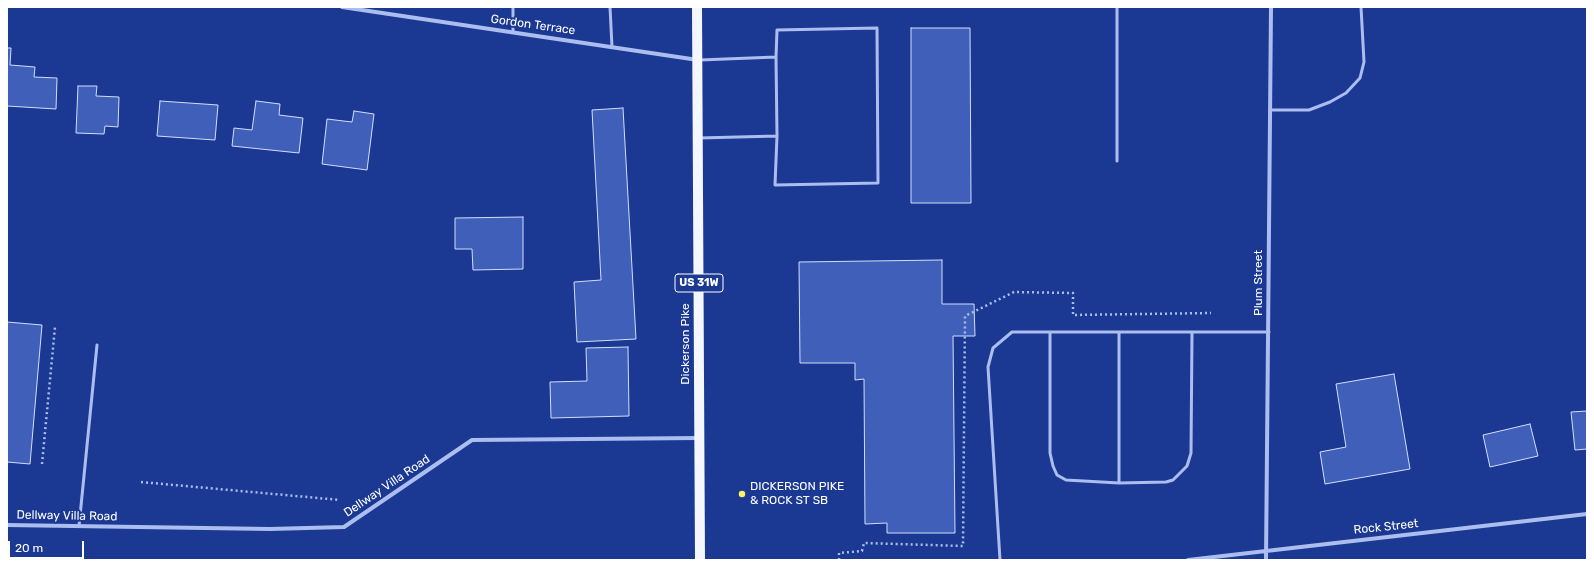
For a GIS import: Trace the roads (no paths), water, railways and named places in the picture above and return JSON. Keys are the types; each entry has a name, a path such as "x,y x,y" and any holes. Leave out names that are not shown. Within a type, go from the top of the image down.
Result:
{"main road":[{"name":"Dickerson Pike","path":"698,7 700,560"}],"street":[{"name":"Gordon Terrace","path":"342,7 698,60"},
{"name":"Plum Street","path":"1266,560 1271,7"},
{"name":"Dellway Villa Road","path":"7,525 270,529 344,527 472,440 699,438"},
{"name":"Rock Street","path":"1188,560 1587,514"}],"lane":[{"path":"513,7 513,32"},
{"path":"610,7 612,47"},
{"path":"1117,7 1117,161"},
{"path":"1270,110 1309,110 1330,102 1346,93 1360,78 1364,62 1361,7"},
{"path":"877,28 878,182 775,185 777,136 776,57 777,30 877,28"},
{"path":"698,60 776,57"},
{"path":"698,138 777,136"},
{"path":"1000,560 988,367 994,348 1012,332 1269,332"},
{"path":"1119,332 1119,482"},
{"path":"1050,333 1050,453 1053,466 1058,475 1066,480 1166,482 1173,480 1187,466 1191,453 1192,332"},
{"path":"79,526 97,345"}],"place":[{"name":"DICKERSON PIKE & ROCK ST SB","path":"742,494"}]}
